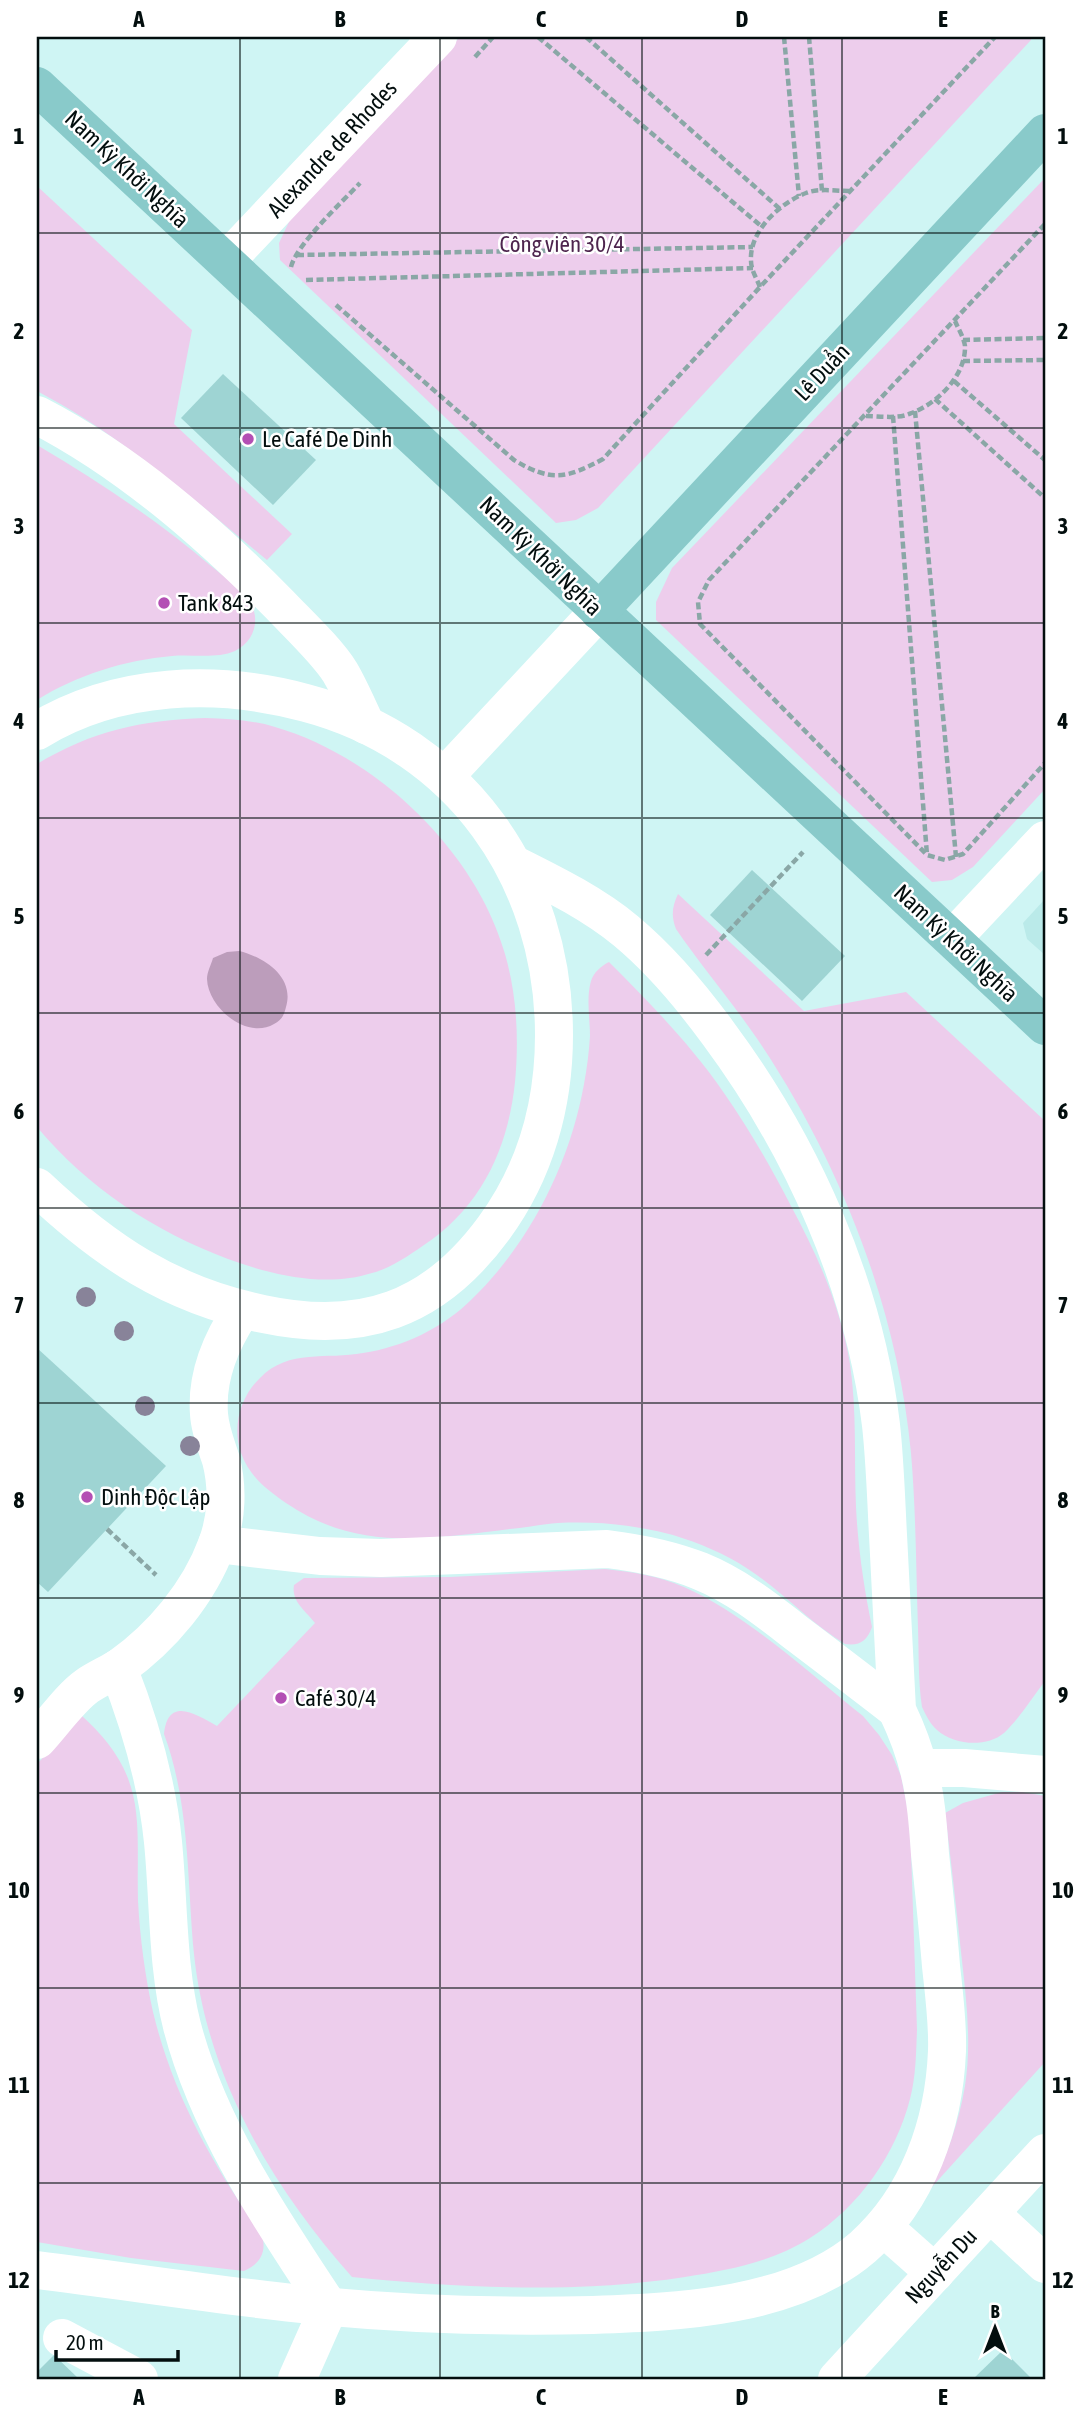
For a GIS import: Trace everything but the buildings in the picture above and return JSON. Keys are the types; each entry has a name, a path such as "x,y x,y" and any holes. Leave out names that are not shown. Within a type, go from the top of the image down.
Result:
{"main road":[{"name":"Nam Kỳ Khởi Nghĩa","path":"37,86 831,824 1045,1027"},
{"name":"Lê Duẩn","path":"599,611 1045,133"}],"street":[{"name":"Alexandre de Rhodes","path":"226,261 438,37"},
{"path":"37,415 148,487 198,527 248,573 340,671 366,725"},
{"path":"445,776 599,611"},
{"path":"37,731 72,712 139,693 185,688 232,689 278,695 324,708 366,725 407,748 445,776 471,803 494,832 513,864 530,901 546,954 551,981 554,1066 547,1110 535,1152 521,1185 503,1216 459,1270 426,1294 391,1311 365,1318 311,1322 242,1310 200,1297 160,1279 122,1257 86,1232 37,1187"},
{"path":"952,939 1045,840"},
{"path":"37,2270 329,2307 420,2314 536,2316 688,2310 759,2297 835,2268 862,2248 883,2227 915,2181 928,2150 937,2118 946,2061 945,2003 927,1816 919,1768 897,1710 881,1424 865,1340 852,1294 814,1194 782,1131 743,1066 680,984 627,932 598,910 568,891 513,864"},
{"path":"37,1740 86,1687 118,1668 148,1644 174,1617 194,1590 217,1544 226,1506 225,1484 209,1414 210,1385 226,1333 242,1310"},
{"path":"217,1544 320,1556 381,1558 575,1549 638,1553 702,1572 733,1587 897,1710"},
{"path":"118,1668 144,1742 157,1797 174,1981 182,2024 194,2065 210,2107 231,2148 278,2229 329,2307"},
{"path":"919,1768 964,1768 1045,1775"},
{"name":"Nguyễn Du","path":"837,2379 1045,2152"},
{"path":"990,2213 1045,2264"},
{"path":"883,2227 935,2273"},
{"path":"298,2379 329,2307"},
{"path":"62,2339 139,2379"}],"path":[{"path":"466,67 494,37"},
{"path":"538,37 761,226"},
{"path":"586,37 780,209"},
{"path":"784,37 799,197"},
{"path":"809,37 822,191"},
{"path":"326,296 514,460 534,472 554,476 577,473 603,459 995,37"},
{"path":"290,272 296,255 364,178"},
{"path":"760,287 751,263 753,247 761,226 780,209 807,192 850,191"},
{"path":"1045,224 709,579 698,602 700,624 927,855 945,860 963,854 1045,763"},
{"path":"296,255 753,247"},
{"path":"302,280 753,268"},
{"path":"296,276 315,287"},
{"path":"865,416 908,415 943,394 954,381 963,361 965,345 955,321"},
{"path":"963,340 1045,338"},
{"path":"963,361 1045,360"},
{"path":"954,381 1045,460"},
{"path":"935,399 1045,498"},
{"path":"915,411 956,857"},
{"path":"893,416 927,855"},
{"path":"680,984 831,824"},
{"path":"107,1529 142,1562"}],"shaded area":[{"path":"1045,899 1045,955 1027,939 1023,923"},
{"path":"239,951 267,963 286,986 288,996 285,1010 281,1019 274,1024 252,1028 241,1024 214,1001 207,979 213,958 227,952"}],"green space":[{"name":"Công viên 30/4","path":"460,37 1031,37 1031,40 598,508 576,520 556,523 280,260 279,243 295,209"},
{"path":"1045,178 1045,789 973,867 952,880 932,882 656,620 656,602 672,568"},
{"path":"37,186 192,330 174,424 292,534 267,560 127,448 68,408 37,391"},
{"path":"37,445 148,517 237,587 250,602 255,616 254,630 247,642 235,651 220,655 172,656 119,665 68,683 37,700"},
{"path":"231,719 275,727 313,741 349,760 385,784 417,813 446,845 471,879 491,916 505,954 516,1018 517,1050 511,1107 498,1153 476,1194 444,1230 399,1261 372,1273 336,1279 299,1278 245,1265 201,1248 148,1221 100,1188 37,1127 37,764 77,743 118,729 159,721"},
{"path":"678,894 804,1011 906,992 1045,1121 1045,1681 1010,1727 997,1738 979,1743 952,1739 932,1725 922,1707 911,1453 904,1398 878,1290 860,1237 815,1135 758,1040 676,929 673,912"},
{"path":"609,962 684,1041 724,1093 776,1177 827,1283 841,1323 852,1382 857,1522 872,1627 868,1636 859,1643 845,1644 832,1636 773,1587 740,1564 712,1549 673,1535 631,1526 573,1523 423,1538 367,1535 313,1519 286,1503 254,1476 241,1453 237,1433 243,1403 253,1386 271,1369 296,1359 378,1350 422,1335 448,1319 472,1299 512,1253 544,1200 569,1143 578,1114 587,1066 590,1036 588,1001 592,978"},
{"path":"605,1569 675,1583 731,1612 863,1716 892,1755 901,1776 910,1821 917,2030 913,2082 904,2119 873,2178 844,2211 796,2246 750,2264 701,2274 602,2286 519,2288 352,2277 322,2242 270,2167 247,2128 213,2044 201,1999 194,1954 183,1815 179,1788 164,1734 167,1722 177,1711 184,1711 217,1726 315,1623 295,1596 294,1585 304,1578 450,1577"},
{"path":"82,1716 104,1738 119,1759 129,1780 137,1823 138,1901 143,1957 161,2043 183,2101 211,2156 262,2235 264,2247 261,2257 244,2271 131,2258 37,2242 37,1764"},
{"path":"1002,1792 1045,1796 1045,2062 931,2188 947,2151 959,2112 968,2053 965,1986 945,1813 963,1803"}],"place":[{"name":"Le Café De Dinh","path":"248,439"},
{"name":"Tank 843","path":"164,603"},
{"name":"Dinh Độc Lập","path":"87,1497"},
{"name":"Café 30/4","path":"281,1698"}]}
